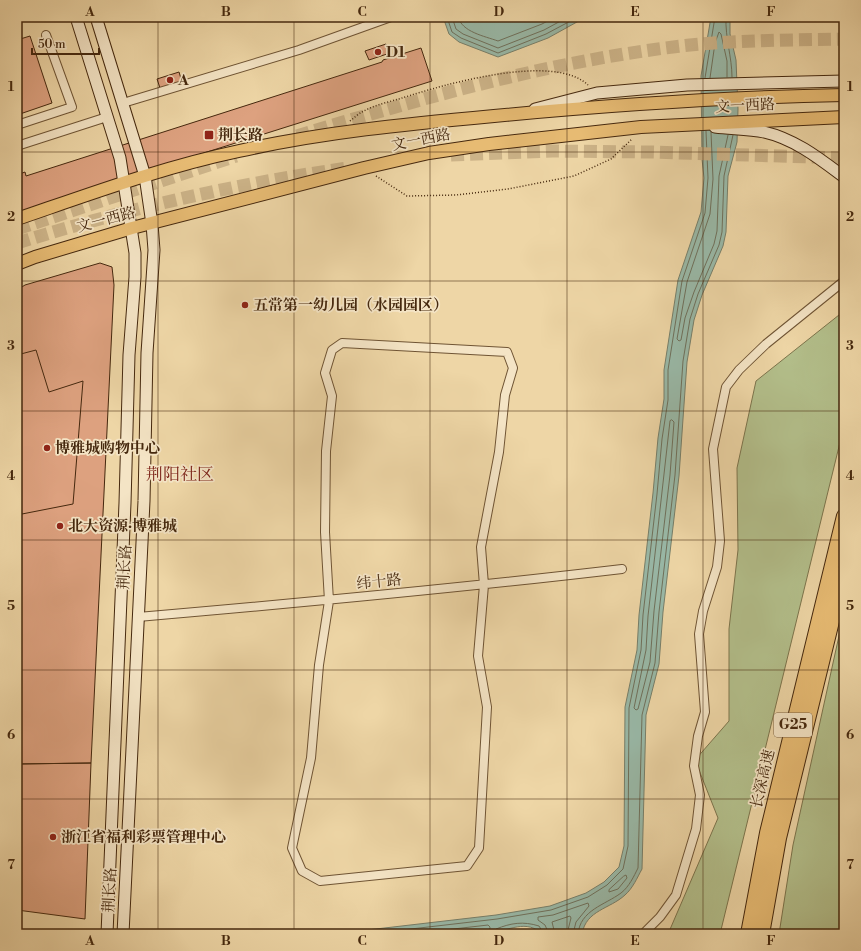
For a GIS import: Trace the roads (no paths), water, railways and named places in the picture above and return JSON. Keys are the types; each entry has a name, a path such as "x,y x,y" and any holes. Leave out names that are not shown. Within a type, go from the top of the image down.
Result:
{"highway":[{"name":"长深高速","path":"747,934 767,833 844,516"},
{"name":"长深高速","path":"762,934 779,838 844,572"}],"main road":[{"name":"荆长路","path":"76,17 120,158 132,228 135,277 129,355 125,503 107,934"},
{"name":"荆长路","path":"96,17 145,176 152,224 154,274 147,353 144,501 124,934"},
{"path":"514,114 597,93 687,85 771,82 844,82"},
{"name":"文一西路","path":"17,219 145,176 238,151 334,133 514,114 688,101 844,95"},
{"name":"文一西路","path":"17,264 35,257 132,228 364,168 429,153 489,144 641,127 844,117"},
{"path":"690,125 764,132 803,148 844,177"}],"street":[{"path":"123,103 299,50 391,17"},
{"path":"17,125 72,107 46,35"},
{"path":"17,146 108,117"},
{"path":"643,934 660,917 676,895 696,829 700,795 694,766 698,736 705,712 699,634 703,611 717,567 720,541 713,449 726,387 739,370 766,344 844,280"},
{"path":"342,343 507,352 513,368 506,395 499,452 481,547 484,585 478,656 487,707 479,848 467,866 320,881 302,871 292,848 311,758 319,665 329,601 325,532 326,451 332,396 325,373 332,350 342,343"},
{"name":"纬十路","path":"138,617 329,601 622,569"}],"water":[{"path":"443,17 586,17 548,38 498,57 459,42 449,34"},
{"path":"711,17 730,17 730,34 736,60 738,109 737,142 728,176 726,232 723,246 702,295 694,320 687,362 679,476 663,612 659,664 646,715 642,869 635,883 628,892 619,900 593,915 584,926 582,934 541,934 530,927 524,926 510,928 492,934 333,934 496,915 550,906 586,893 604,882 619,867 624,846 625,707 637,650 639,615 658,438 664,399 664,370 678,280 701,212 704,178 702,159 701,76"}],"tunnel":[{"path":"297,136 466,88 578,62 709,43 767,40 844,39"},
{"path":"451,155 552,151 650,152 844,158"},
{"path":"17,229 236,156"},
{"path":"17,243 99,219 181,199 306,174 348,168"}],"place":[{"name":"D1","path":"378,52"},
{"name":"A","path":"170,80"},
{"name":"荆长路","path":"209,135"},
{"name":"五常第一幼儿园（水园园区）","path":"245,305"},
{"name":"博雅城购物中心","path":"47,448"},
{"name":"北大资源·博雅城","path":"60,526"},
{"name":"浙江省福利彩票管理中心","path":"53,837"}],"district":[{"name":"荆阳社区","path":"180,475"}]}
